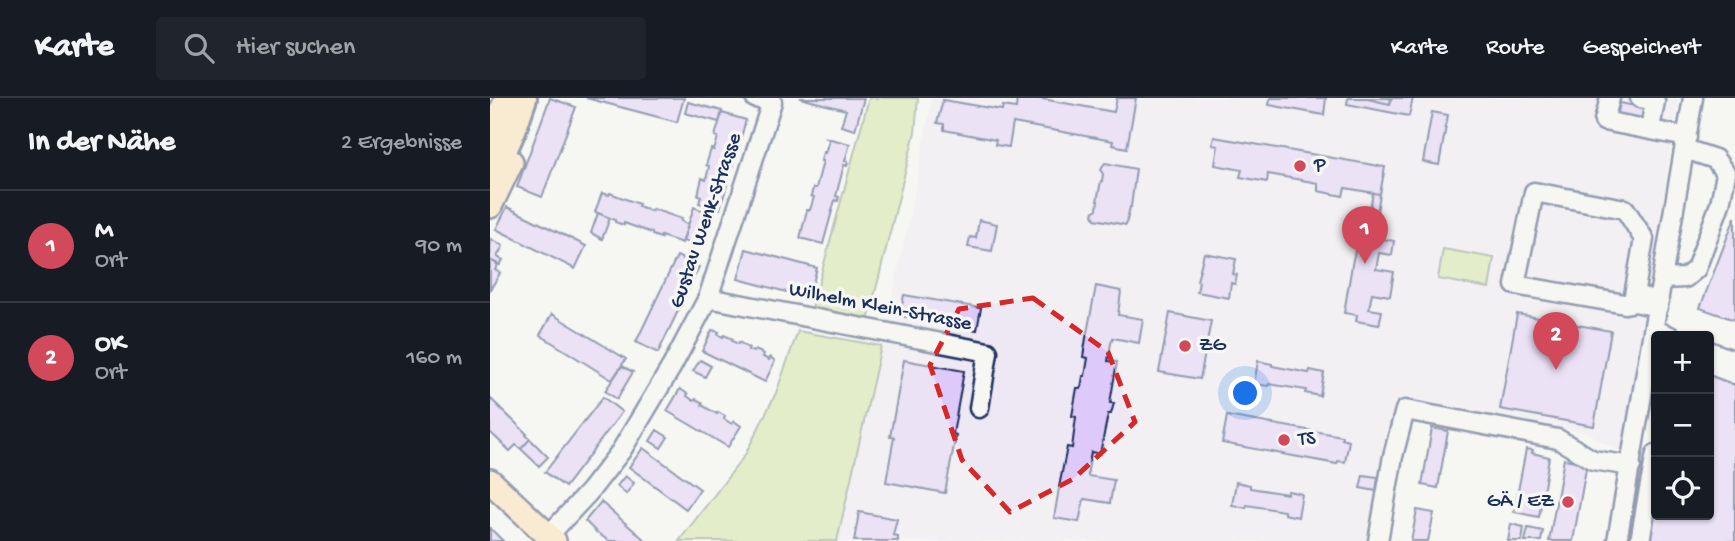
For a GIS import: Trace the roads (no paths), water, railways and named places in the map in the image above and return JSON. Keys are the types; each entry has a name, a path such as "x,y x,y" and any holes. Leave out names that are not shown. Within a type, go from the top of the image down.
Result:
{"highway":[{"path":"490,163 517,98"},
{"path":"490,180 523,98"}],"main road":[{"path":"490,139 506,98"},
{"path":"490,206 508,171 535,98"},
{"path":"490,481 551,538"}],"street":[{"name":"Gustav Wenk-Strasse","path":"551,538 621,451 672,366 708,298 772,102 755,98"},
{"path":"1610,98 1604,121 1650,129 1686,143 1715,159 1726,174 1720,204 1696,269 1685,278 1662,279"},
{"path":"1640,98 1655,101 1650,129"},
{"path":"1662,331 1658,304 1693,98"},
{"path":"1534,192 1625,209 1644,239 1634,295 1658,304 1625,304 1515,285 1534,192"},
{"name":"Wilhelm Klein-Strasse","path":"708,298 988,352 979,408"},
{"path":"1714,353 1735,361"},
{"path":"1714,366 1735,374"},
{"path":"1617,541 1651,381"},
{"path":"1378,541 1405,410 1558,439 1593,460 1631,467"},
{"path":"1640,541 1655,457"}],"place":[{"name":"P","path":"1300,166"},
{"name":"M","path":"1365,264"},
{"name":"ZG","path":"1185,346"},
{"name":"OK","path":"1556,370"},
{"name":"TS","path":"1284,440"},
{"name":"GÄ / EZ","path":"1568,502"}]}
